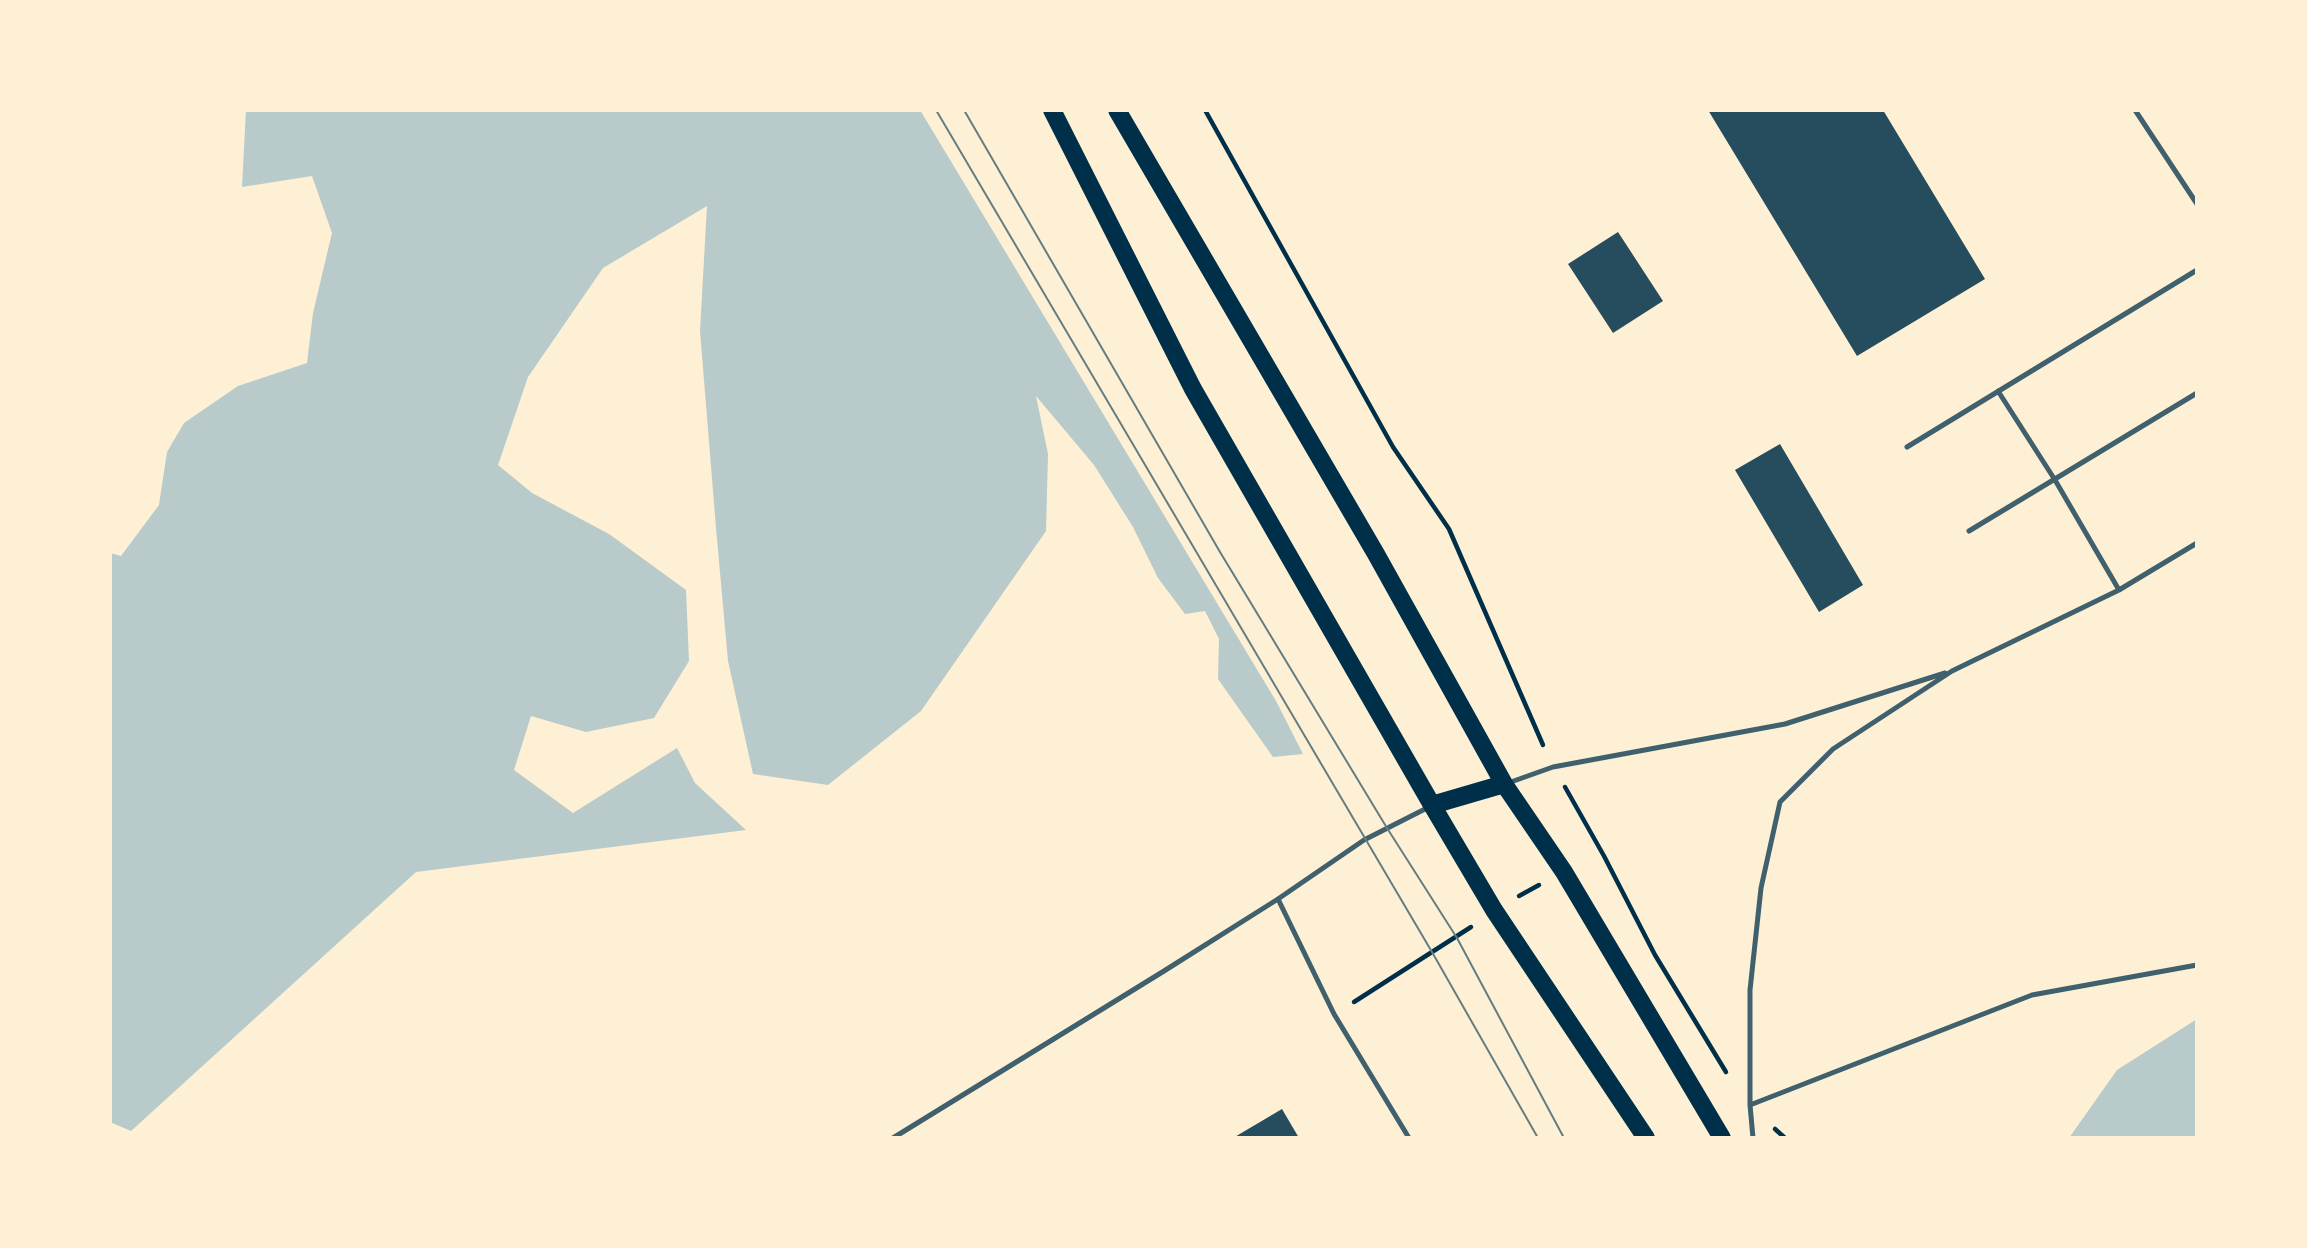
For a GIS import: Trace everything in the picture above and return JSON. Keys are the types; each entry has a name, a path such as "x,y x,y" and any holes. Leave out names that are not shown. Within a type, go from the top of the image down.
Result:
{"main road":[{"path":"1052,110 1193,390 1432,805 1494,910 1646,1138"},
{"path":"1117,110 1376,554 1504,785 1564,872 1722,1138"},
{"path":"1432,805 1504,785"}],"lane":[{"path":"2135,110 2197,204"},
{"path":"1907,447 2197,270"},
{"path":"1998,391 2119,590"},
{"path":"1969,531 2197,393"},
{"path":"1753,1138 1750,1105 1750,990 1761,888 1780,802 1833,749 1952,671 2119,590 2197,543"},
{"path":"1504,785 1553,767 1785,724 1952,671"},
{"path":"893,1138 1278,899 1364,840 1432,805"},
{"path":"1278,899 1334,1014 1409,1138"},
{"path":"1750,1105 2032,995 2197,965"}],"path":[{"path":"1205,110 1393,447 1449,529 1553,767 1604,856 1655,955 1727,1073 1750,1105 1784,1138"},
{"path":"1334,1014 1457,938 1494,910 1564,872 1604,856"}],"shaded area":[{"path":"246,110 920,110 1276,701 1303,754 1273,757 1218,679 1219,639 1205,611 1185,614 1158,578 1133,527 1094,465 1036,396 1048,454 1046,531 921,711 828,785 753,774 728,661 700,331 707,206 603,268 528,377 498,465 532,493 609,534 686,590 689,661 654,718 586,732 531,716 514,770 573,813 677,748 695,783 746,830 416,872 131,1131 110,1122 110,553 121,556 159,505 167,452 184,423 238,386 307,363 313,313 332,233 312,176 242,187"},
{"path":"2197,1019 2197,1138 2069,1138 2117,1070"}],"building":[{"path":"1708,110 1883,110 1985,279 1857,356"},
{"path":"1618,232 1663,301 1613,333 1568,264"},
{"path":"1780,444 1863,585 1819,612 1735,470"},
{"path":"1282,1109 1299,1138 1233,1138"}],"tram line":[{"path":"936,110 1432,952 1538,1138"},
{"path":"964,110 1220,552 1457,938 1564,1138"}]}
